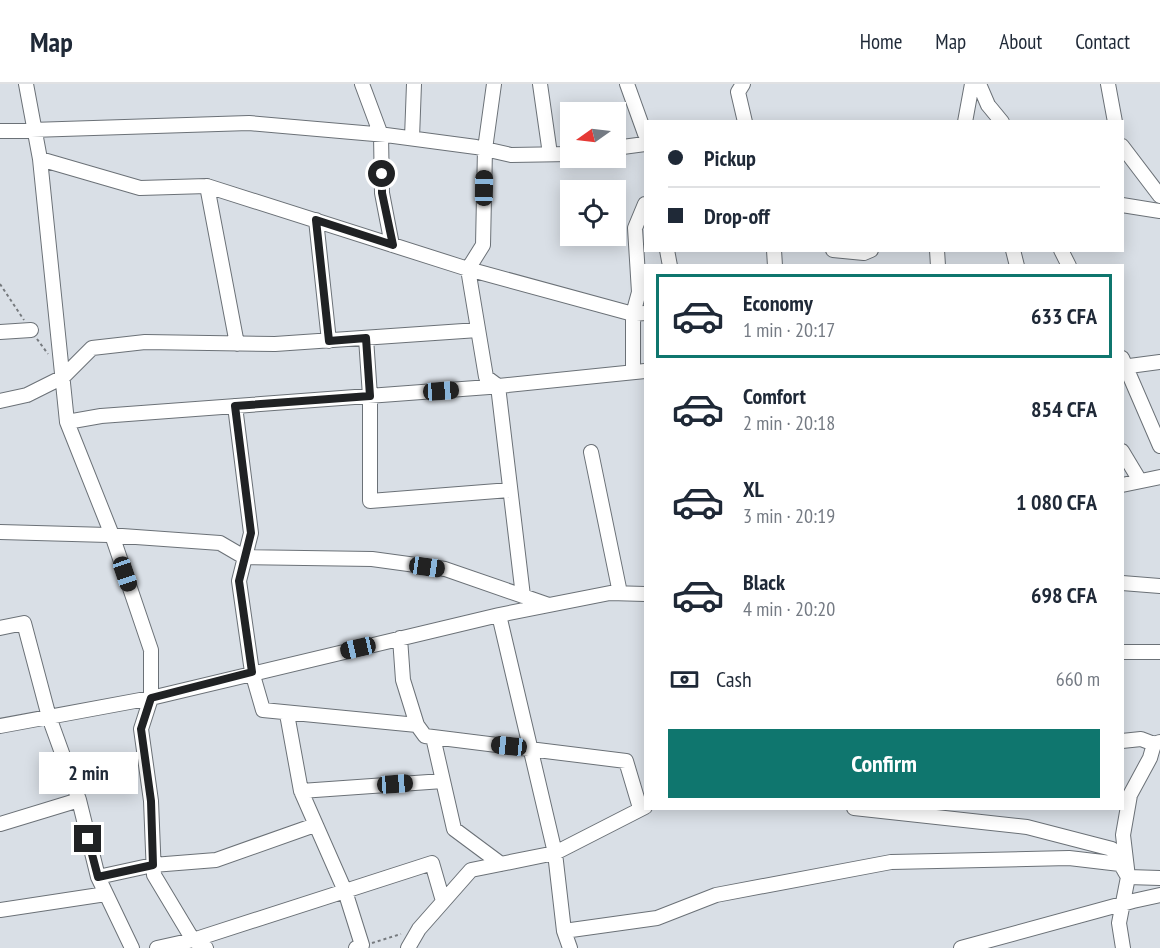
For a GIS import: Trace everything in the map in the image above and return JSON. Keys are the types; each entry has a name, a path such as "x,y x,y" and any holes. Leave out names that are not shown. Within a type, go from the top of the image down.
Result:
{"street":[{"path":"26,84 40,159 67,422 112,536 151,650 151,698 141,729 151,801 154,875 192,940 206,948"},
{"path":"362,84 381,135 382,193 393,245"},
{"path":"412,138 414,84"},
{"path":"494,84 485,149 483,245 468,268 486,377 498,386 523,596"},
{"path":"540,84 550,154"},
{"path":"627,84 644,131"},
{"path":"743,84 738,92 745,120"},
{"path":"965,120 972,84"},
{"path":"979,84 988,105 1000,120"},
{"path":"1108,84 1115,120"},
{"path":"0,131 249,123 412,138 511,155 560,154"},
{"path":"626,147 644,144"},
{"path":"1124,149 1160,196"},
{"path":"40,159 140,188 207,186 468,268 639,313"},
{"path":"207,186 237,344"},
{"path":"1124,205 1160,211"},
{"path":"67,422 101,416 498,386 639,372 639,292 635,228 644,206"},
{"path":"316,220 329,341"},
{"path":"0,332 31,330"},
{"path":"0,400 27,395 63,377 92,348 145,342 275,344 478,330"},
{"path":"366,338 370,396 370,501 510,490"},
{"path":"1160,362 1124,364 1160,446"},
{"path":"235,406 251,533 239,581 252,672 263,710 417,725"},
{"path":"591,452 620,593"},
{"path":"1124,454 1140,481"},
{"path":"1124,485 1160,477"},
{"path":"0,532 220,543 244,557 372,559 445,569 551,605"},
{"path":"1124,583 1160,586"},
{"path":"0,726 151,698 252,672 499,615 610,593 644,594"},
{"path":"499,615 555,853 564,931 570,948"},
{"path":"0,628 24,623 50,717 79,800 98,877 132,948"},
{"path":"400,638 403,680 417,725 424,736 626,761 642,807 555,853 471,870 419,929 408,948"},
{"path":"1124,652 1160,652"},
{"path":"287,714 301,791 345,891 359,947"},
{"path":"433,737 454,829 501,864"},
{"path":"1123,948 1119,923 1128,877 1123,835 1130,795 1157,743 1142,739 1124,741"},
{"path":"301,791 443,781"},
{"path":"0,824 79,800"},
{"path":"872,810 1027,827 1112,849 1128,877"},
{"path":"98,877 153,865 216,860 315,825"},
{"path":"564,931 657,918 716,895 891,862 1068,858 1120,864"},
{"path":"157,948 192,940 432,863 443,902"},
{"path":"1128,877 1160,878"},
{"path":"0,910 106,894"},
{"path":"961,948 1122,903 1160,895"}],"path":[{"path":"359,947 419,929"}],"route":[{"path":"88,839 98,877 153,865 151,801 141,729 151,698 252,672 239,581 251,533 235,406 370,396 366,338 329,341 316,220 393,245 382,193 382,174"}]}
